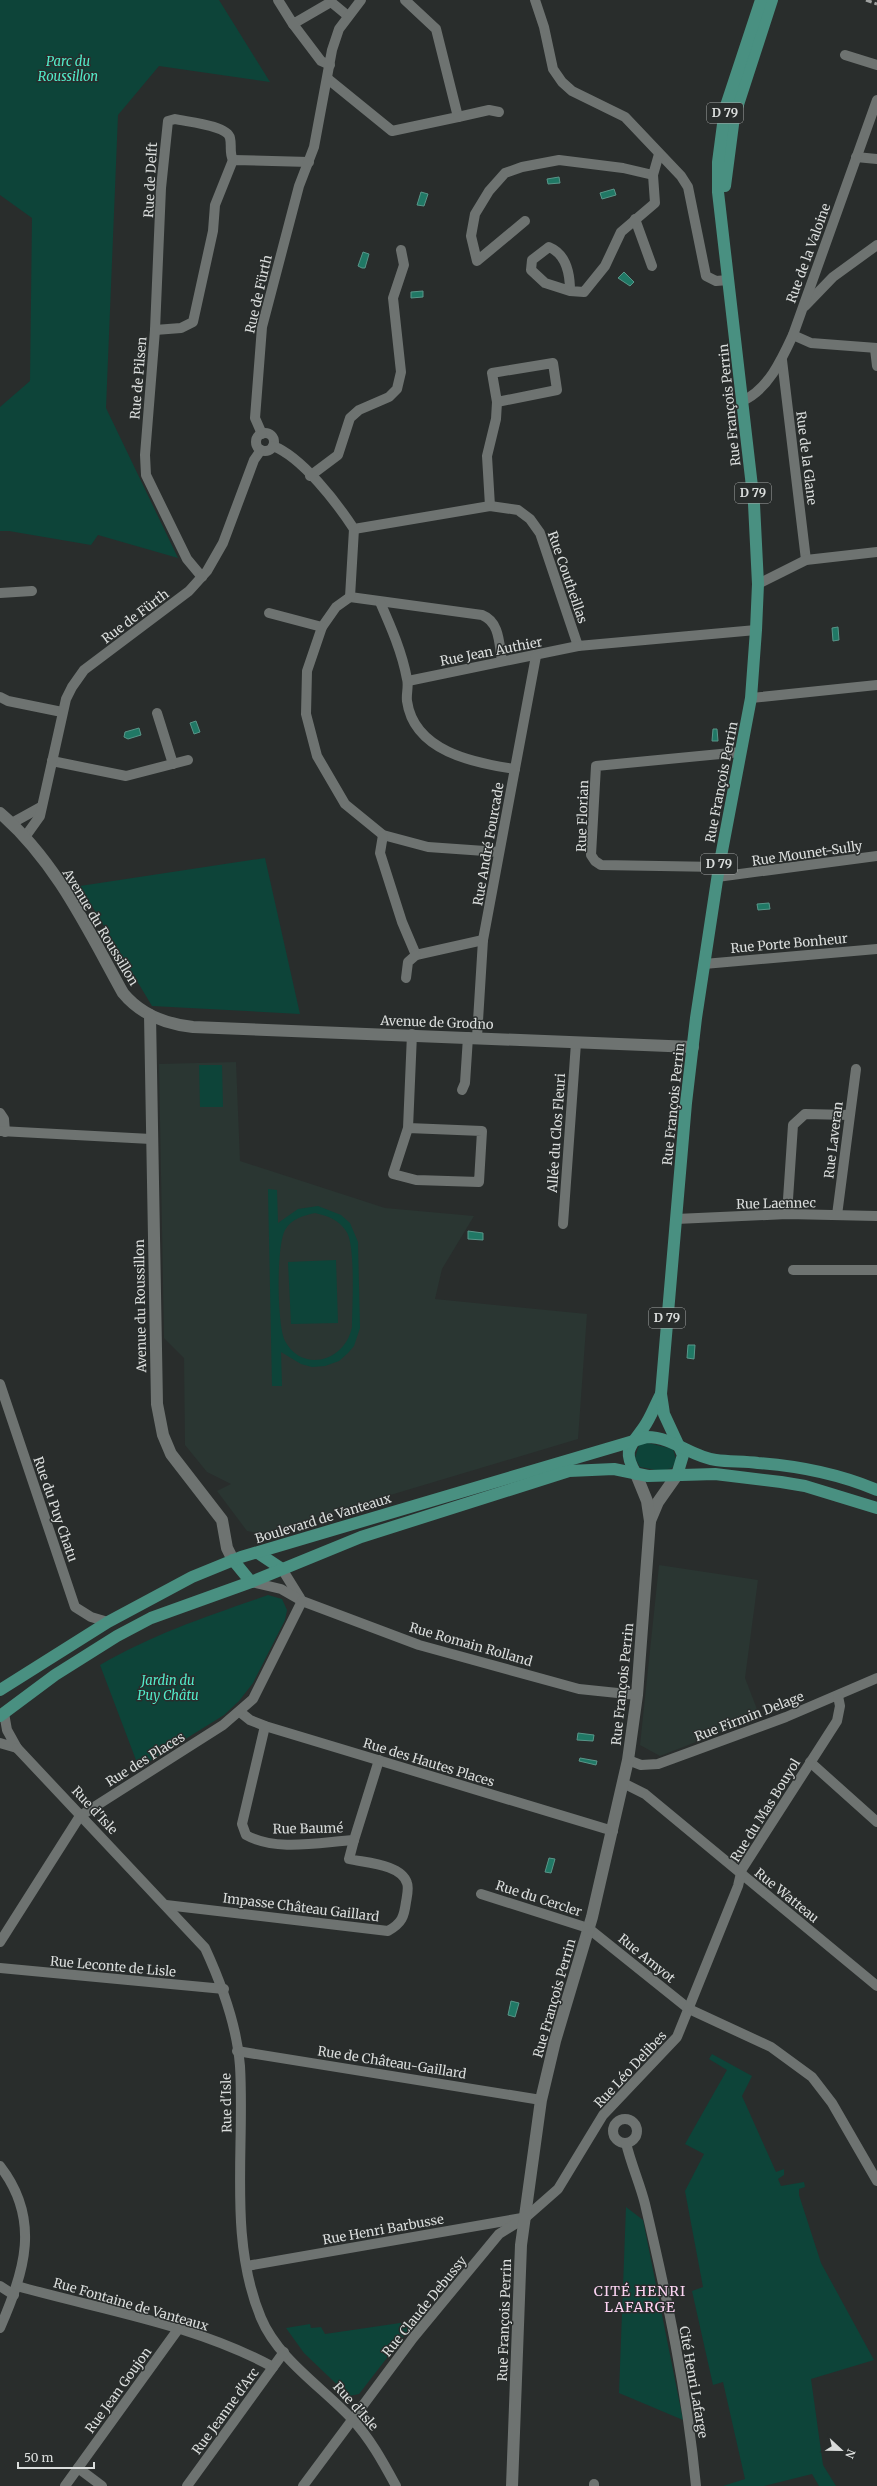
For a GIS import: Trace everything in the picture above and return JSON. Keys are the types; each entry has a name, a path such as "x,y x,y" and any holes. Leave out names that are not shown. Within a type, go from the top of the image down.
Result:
{"main road":[{"name":"D 79","path":"721,223 718,162 725,108 761,0"},
{"name":"D 79","path":"721,223 734,117 772,0"},
{"name":"Rue François Perrin","path":"677,1475 683,1456 664,1414 661,1394 676,1219 692,1046 718,872 751,698 758,584 754,504 721,223"},
{"name":"Rue François Perrin","path":"636,1474 628,1459 632,1441 644,1427 661,1394"},
{"name":"Boulevard de Vanteaux","path":"0,1690 108,1622 192,1577 232,1560 647,1437 662,1438 715,1460 801,1468 841,1477 877,1490"},
{"path":"1,1712 117,1636 151,1618 251,1582 395,1525 569,1471 614,1469 636,1474 716,1474 804,1486 877,1508"},
{"path":"258,1553 271,1560 282,1569"},
{"name":"Avenue du Roussillon","path":"232,1560 251,1582"}],"street":[{"path":"278,0 293,24 321,61 330,65"},
{"name":"Rue de Fürth","path":"262,434 255,418 262,327 299,186 309,162 339,29 361,0"},
{"path":"405,0 436,29 458,117"},
{"path":"535,0 544,27 553,69 562,82 572,91 624,117 681,176 688,187 706,276 716,280 728,280"},
{"path":"293,24 331,2 348,16"},
{"path":"845,55 877,64"},
{"path":"328,80 392,130 489,110 499,112"},
{"name":"Rue de la Valoine","path":"742,401 756,395 782,360 793,335 877,100"},
{"name":"Rue de Delft","path":"155,330 161,188 168,121 175,119 224,130 230,137 230,154 233,160"},
{"path":"570,291 568,268 556,250 548,247 532,260 531,270 545,283 570,291 584,292 605,266 621,232 635,218 655,203 653,175 659,154"},
{"path":"856,157 877,160"},
{"path":"233,160 309,162"},
{"name":"Rue de Pilsen","path":"202,577 187,559 146,475 145,456 155,330 181,328 193,322 214,231 215,205 233,160"},
{"path":"525,221 478,261 470,236 475,214 489,192 505,174 522,167 559,160 622,168 653,175"},
{"path":"635,218 652,266"},
{"path":"802,309 833,277 877,246"},
{"path":"310,476 338,455 350,418 359,410 389,397 397,388 401,372 393,298 404,265 401,250"},
{"path":"793,335 811,342 876,349 877,366"},
{"name":"Rue de la Glane","path":"782,360 806,560"},
{"path":"490,506 487,456 496,419 497,402 492,373 553,363 557,390 497,402"},
{"path":"262,434 270,435 273,438 273,446 268,451 261,450 256,442 262,434"},
{"path":"273,446 286,451 334,499 354,529 350,598"},
{"name":"Rue de Fürth","path":"26,837 40,816 62,712 72,687 84,670 189,591 202,577 224,543 254,460 261,450"},
{"name":"Rue Coutheillas","path":"354,529 490,506 518,510 530,519 540,532 578,646"},
{"path":"758,584 806,560 877,552"},
{"path":"0,593 32,591"},
{"path":"500,852 428,847 383,835 344,804 317,756 306,714 307,671 322,627 336,607 350,598 482,615 489,618 495,626 502,661"},
{"path":"380,602 397,642 408,680 407,700 416,726 444,751 473,761 515,770"},
{"path":"269,613 322,627"},
{"path":"578,646 756,630"},
{"name":"Rue Jean Authier","path":"408,680 502,661 536,656 578,646"},
{"name":"Rue André Fourcade","path":"462,1090 465,1083 472,1037 483,940 536,656"},
{"path":"751,698 877,685"},
{"path":"0,697 8,701 62,712"},
{"path":"157,713 173,764"},
{"name":"Rue Florian","path":"718,872 601,865 595,861 591,854 596,766 741,752"},
{"path":"52,762 126,776 188,760"},
{"path":"12,823 41,806"},
{"name":"Avenue du Roussillon","path":"0,813 26,837 65,889 123,993 134,1005 150,1015 181,1025"},
{"path":"383,835 380,853 402,922 416,955"},
{"name":"Rue Mounet-Sully","path":"718,872 877,856"},
{"path":"406,978 408,962 416,955 483,940"},
{"name":"Rue Porte Bonheur","path":"704,964 877,949"},
{"name":"Avenue du Roussillon","path":"150,1015 156,1404 159,1420 171,1454 222,1520 227,1548 232,1560"},
{"name":"Avenue de Grodno","path":"181,1025 412,1034 576,1043 692,1046"},
{"path":"408,1128 482,1131 479,1182 416,1180 393,1174 408,1128 412,1034"},
{"name":"Allée du Clos Fleuri","path":"563,1224 576,1043"},
{"name":"Rue Laveran","path":"837,1215 856,1069"},
{"path":"0,1113 4,1119 3,1131 151,1139"},
{"path":"787,1214 793,1125 805,1114 849,1115"},
{"name":"Rue Laennec","path":"676,1219 787,1214 877,1216"},
{"path":"793,1270 877,1270"},
{"name":"Rue du Puy Chatu","path":"0,1384 75,1607 91,1617 108,1622"},
{"name":"Rue François Perrin","path":"512,2486 521,2245 541,2100 555,2040 588,1928 613,1831 628,1760 637,1695 650,1521 647,1501 636,1474"},
{"name":"Rue François Perrin","path":"650,1521 658,1502 677,1475"},
{"path":"282,1569 302,1601"},
{"name":"Rue Romain Rolland","path":"251,1582 281,1588 302,1601 419,1645 579,1689 637,1695"},
{"name":"Rue des Places","path":"0,1942 80,1816 240,1712 253,1699 302,1601"},
{"name":"Rue Firmin Delage","path":"628,1760 641,1765 658,1764 838,1696 877,1678"},
{"name":"Rue du Mas Bouyol","path":"689,2009 742,1869 840,1715 838,1696"},
{"name":"Rue d'Isle","path":"1,1712 7,1730 17,1748 205,1948 224,1989 240,2065 242,2219 247,2266 261,2318 270,2335 284,2352 353,2420 382,2460 396,2486"},
{"name":"Rue des Hautes Places","path":"240,1712 265,1726 613,1831"},
{"name":"Rue Baumé","path":"265,1726 242,1824 246,1835 257,1841 290,1844 354,1840 379,1760"},
{"path":"0,1743 17,1748"},
{"path":"810,1762 877,1822"},
{"name":"Rue Watteau","path":"623,1783 645,1794 877,1986"},
{"name":"Impasse Château Gaillard","path":"166,1905 388,1931 400,1924 404,1917 408,1885 404,1876 389,1868 349,1859 354,1840"},
{"name":"Rue du Cercler","path":"481,1894 588,1928"},
{"name":"Rue Amyot","path":"588,1928 689,2009"},
{"name":"Rue Leconte de Lisle","path":"0,1968 224,1989"},
{"path":"689,2009 771,2047 812,2076 832,2103 877,2181"},
{"name":"Rue Léo Delibes","path":"525,2218 558,2189 603,2115 677,2037 689,2009"},
{"name":"Rue de Château-Gaillard","path":"237,2051 541,2100"},
{"path":"603,2115 615,2123"},
{"path":"626,2118 637,2125 636,2137 626,2143 619,2141 614,2135 615,2123 626,2118"},
{"name":"Cité Henri Lafarge","path":"626,2143 644,2202 670,2320 690,2429 696,2486"},
{"path":"0,2166 8,2176 22,2205 25,2232 23,2256 15,2290 1,2322"},
{"name":"Rue Henri Barbusse","path":"247,2266 525,2218"},
{"name":"Rue Claude Debussy","path":"303,2486 413,2338 499,2234 525,2218"},
{"name":"Rue Fontaine de Vanteaux","path":"0,2286 178,2328 240,2351 273,2367"},
{"name":"Rue Jean Goujon","path":"65,2486 178,2328"},
{"name":"Rue Jeanne d'Arc","path":"187,2486 284,2352"},
{"path":"78,2468 102,2486"}],"shaded area":[{"path":"559,177 560,183 548,184 547,179"},
{"path":"614,189 616,195 602,199 600,193"},
{"path":"421,192 428,194 424,206 417,205"},
{"path":"363,252 369,254 365,268 358,266"},
{"path":"624,272 634,282 630,286 618,278"},
{"path":"423,291 423,297 411,298 411,292"},
{"path":"838,627 839,640 833,641 832,628"},
{"path":"196,721 200,732 194,734 190,723"},
{"path":"139,728 141,735 128,739 124,737 125,732"},
{"path":"713,729 717,729 718,741 712,741"},
{"path":"769,903 770,909 758,910 757,904"},
{"path":"236,1062 240,1161 385,1208 474,1216 442,1269 435,1299 587,1314 578,1439 270,1531 257,1533 247,1531 217,1491 231,1484 207,1472 185,1445 184,1358 164,1338 159,1064"},
{"path":"468,1231 483,1233 483,1240 468,1239"},
{"path":"688,1345 695,1345 694,1359 687,1358"},
{"path":"659,1565 758,1580 745,1678 760,1717 660,1756 640,1745"},
{"path":"578,1733 594,1735 593,1741 577,1740"},
{"path":"580,1758 597,1761 596,1765 579,1761"},
{"path":"549,1858 555,1859 551,1873 545,1872"},
{"path":"511,2001 519,2003 515,2017 508,2015"}],"green space":[{"name":"Parc du Roussillon","path":"0,0 219,0 270,82 159,66 118,115 106,408 178,558 98,535 91,545 9,531 0,531 0,407 30,381 32,218 0,195"},
{"path":"265,858 300,1014 152,1006 80,886"},
{"path":"199,1065 222,1065 223,1107 200,1107"},
{"path":"268,1189 277,1190 278,1223 298,1209 318,1206 341,1215 350,1223 358,1242 360,1328 354,1346 348,1353 339,1361 325,1366 312,1367 301,1364 281,1352 282,1386 272,1386","holes":["315,1213 333,1219 346,1231 351,1249 353,1292 352,1327 348,1339 341,1348 332,1355 322,1359 312,1360 302,1357 292,1351 285,1341 282,1333 279,1304 279,1268 282,1239 285,1230 294,1220"]},
{"path":"336,1260 338,1323 291,1324 288,1262"},
{"path":"644,1442 673,1449 676,1460 672,1468 661,1471 640,1467 635,1458 639,1445"},
{"name":"Jardin du Puy Châtu","path":"268,1595 282,1599 287,1610 285,1620 253,1683 239,1701 224,1715 139,1768 100,1665 162,1634"},
{"path":"712,2054 752,2076 742,2096 776,2172 784,2169 784,2175 778,2179 781,2186 804,2182 805,2187 799,2189 799,2195 821,2263 874,2360 811,2379 823,2465 836,2486 819,2486 812,2474 764,2486 723,2486 745,2479 723,2382 713,2385 692,2291 703,2287 685,2191 704,2154 685,2144 727,2070 709,2059"},
{"path":"626,2207 643,2220 683,2420 619,2393"},
{"path":"400,2323 410,2328 359,2394 349,2396 304,2353 286,2328 310,2324 311,2328 321,2327 325,2334"}],"railway":[{"path":"866,0 877,4"}],"district":[{"name":"CITÉ HENRI LAFARGE","path":"640,2300"}]}
